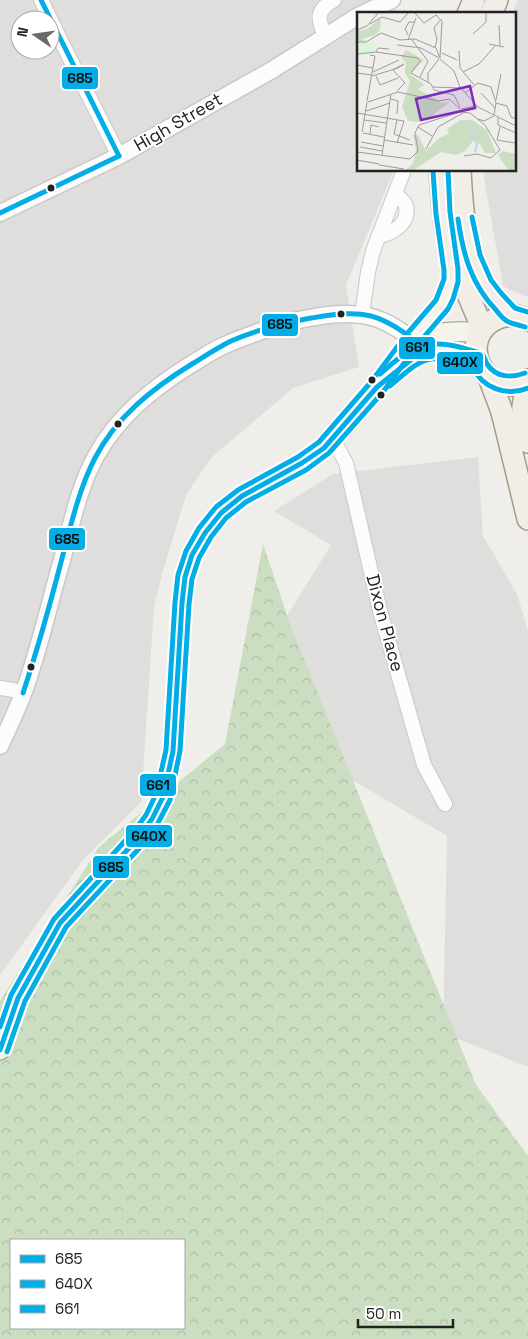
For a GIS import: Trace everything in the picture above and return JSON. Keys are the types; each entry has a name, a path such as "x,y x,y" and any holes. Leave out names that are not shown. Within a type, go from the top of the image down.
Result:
{"main road":[{"path":"492,12 497,0"},
{"path":"0,1050 18,998 60,923 140,836 152,819 163,797 173,751 185,577 192,555 204,533 221,513 242,496 314,456 333,439 377,387 412,338 442,304 449,288 451,269 443,213 440,171"},
{"path":"460,171 466,228 476,268 490,292 523,318"},
{"path":"447,234 463,283 482,331"},
{"path":"523,318 506,316 495,319 482,331 476,346 476,353 501,408 528,519"},
{"path":"412,338 452,331 482,331"},
{"path":"377,387 412,359 429,351 445,352 483,368 498,382 509,385 528,380"},
{"path":"528,386 522,410 528,442"}],"street":[{"path":"42,0 61,42 119,156"},
{"path":"325,36 319,18 323,8 334,0"},
{"path":"365,12 380,0"},
{"path":"366,12 392,0"},
{"name":"High Street","path":"0,213 119,156 263,74 357,17"},
{"path":"362,315 368,272 378,237 404,171"},
{"path":"0,746 23,693 33,663 84,482 95,457 111,432 126,414 148,394 170,378 220,346 304,319 346,314 371,316 383,320 429,351"},
{"name":"Dixon Place","path":"333,439 346,463 380,611 424,766 445,804"},
{"path":"0,688 23,693"}],"shaded area":[{"path":"0,0 392,0 395,12 357,12 357,171 394,171 346,285 359,367 293,388 211,458 186,495 162,574 154,608 141,802 83,860 0,975"},
{"path":"518,0 528,0 528,296 526,297 503,286 483,171 516,171 516,12 513,12"},
{"path":"478,457 483,536 517,594 528,631 528,1067 443,1033 447,836 332,768 287,616 331,545 274,511 333,474"}],"green space":[{"path":"263,544 291,627 476,1085 528,1156 528,1339 0,1339 0,1001 99,847 225,744"}],"transit line":[{"name":"685","path":"41,0 119,156"},
{"name":"685","path":"0,213 119,156"},
{"name":"661","path":"0,1027 11,995 54,919 134,831 146,815 156,794 166,750 178,575 186,551 199,528 216,507 238,490 298,457 319,442 371,382 406,335 436,300 444,279 444,270 436,214 433,171"},
{"name":"640X","path":"7,1052 25,1001 66,927 146,841 170,800 180,751 192,579 199,558 211,537 226,518 246,502 306,470 329,453 383,392 418,344 448,309 458,282 450,212 448,171"},
{"name":"661","path":"472,217 480,255 491,280 515,308 528,312"},
{"name":"640X","path":"458,219 466,256 480,290 504,319 525,327"},
{"name":"685","path":"23,693 43,630 75,511 89,471 114,429 150,393 177,373 231,341 270,327 326,316 341,314 371,316 387,322 402,331 429,351"},
{"name":"661","path":"380,374 408,352 427,345 437,344 480,353 491,369 504,376 515,376 525,373"},
{"name":"685","path":"0,1050 18,998 60,923 140,836 152,819 163,797 173,751 185,577 192,555 205,533 221,513 242,496 302,463 324,448 377,387 412,359 429,351"},
{"name":"640X","path":"390,386 419,363 427,360 445,359 472,366 482,380 496,389 520,391 528,388"}]}
